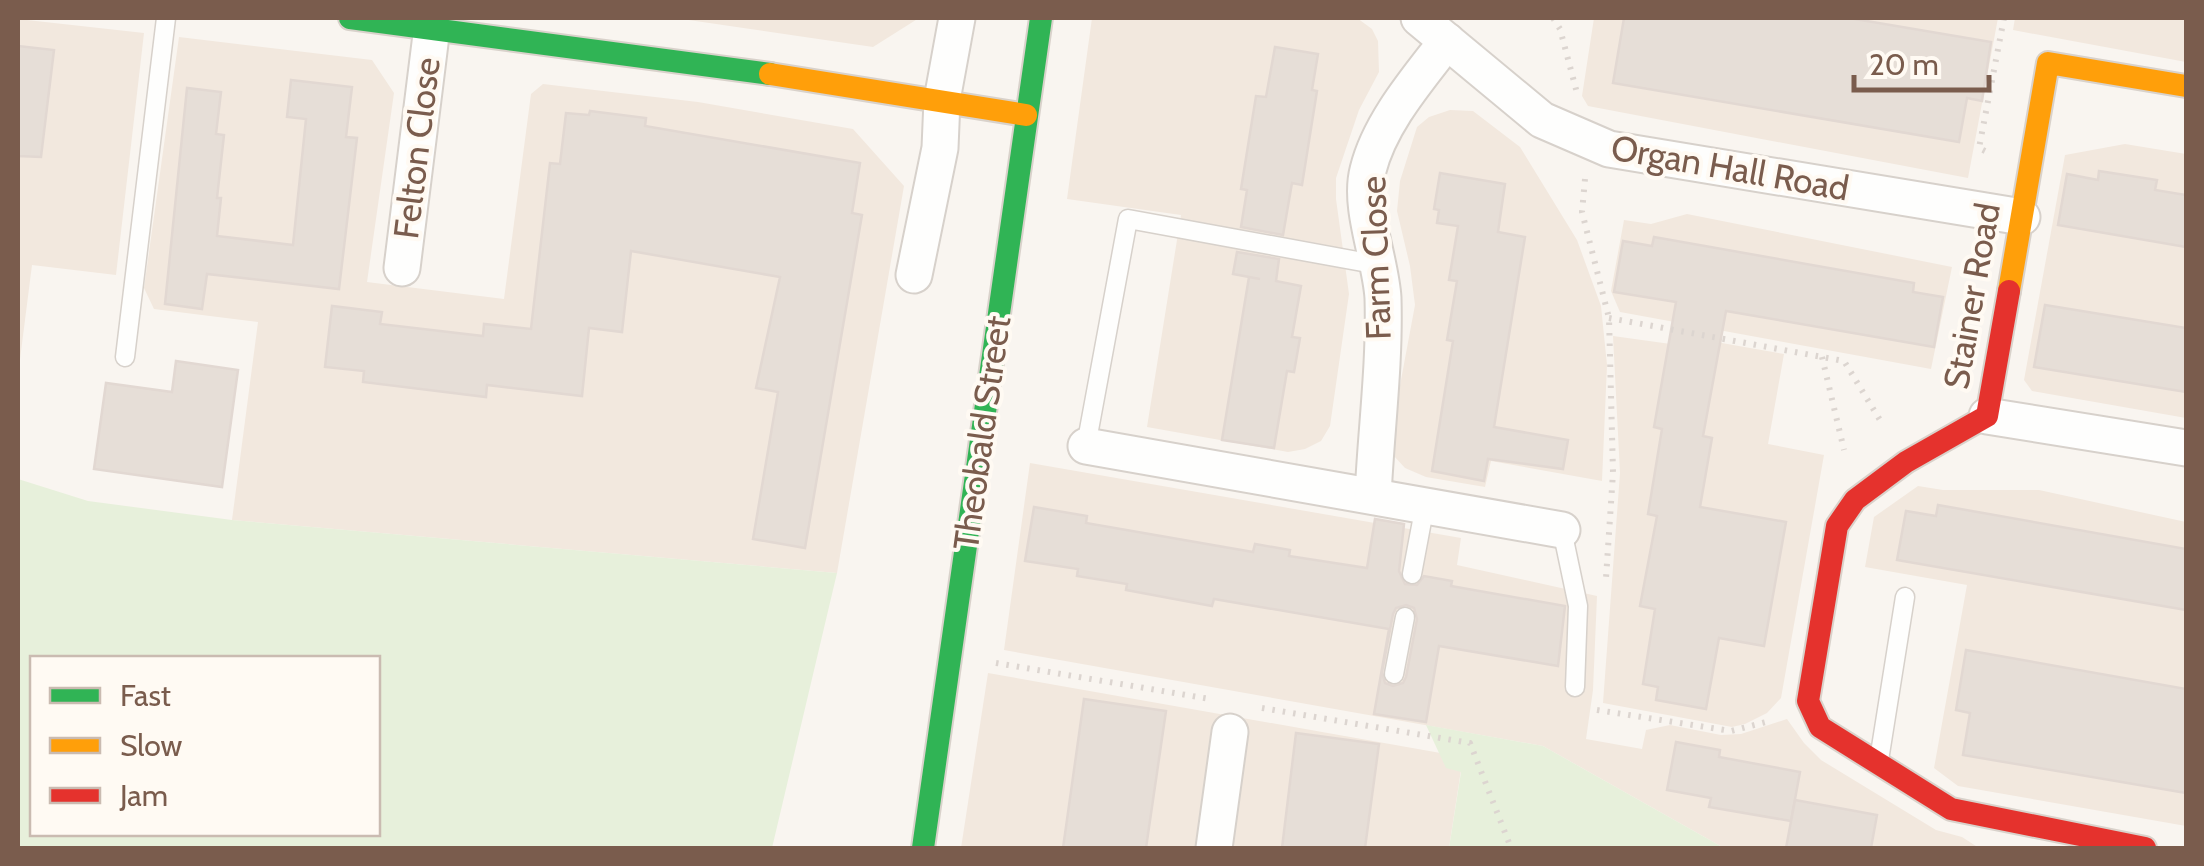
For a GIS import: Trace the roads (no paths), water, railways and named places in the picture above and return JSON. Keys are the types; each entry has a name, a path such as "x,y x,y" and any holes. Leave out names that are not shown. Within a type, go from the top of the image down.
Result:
{"street":[{"path":"350,18 432,27 504,27 1026,115"},
{"path":"914,275 940,148 942,100 957,18"},
{"name":"Theobald Street","path":"923,848 1041,18"},
{"name":"Organ Hall Road","path":"1428,24 1542,120 1608,149 2022,217"},
{"name":"Farm Close","path":"1373,496 1383,300 1380,265 1366,203 1367,172 1402,100 1428,24"},
{"name":"Felton Close","path":"402,268 432,27"},
{"name":"Stainer Road","path":"1878,765 1820,727 1808,701 1836,526 1855,500 1906,462 1987,416 2048,63 2186,86"},
{"path":"1987,416 2186,448"},
{"path":"1086,446 1562,530"},
{"path":"1214,848 1230,732"},
{"path":"1878,765 1951,810 2145,848"}],"lane":[{"path":"126,357 166,18"},
{"path":"1086,446 1128,219 1380,265"},
{"path":"1412,574 1425,505"},
{"path":"1562,530 1578,606 1575,687"},
{"path":"1878,765 1904,596"},
{"path":"1394,674 1404,617"}]}
